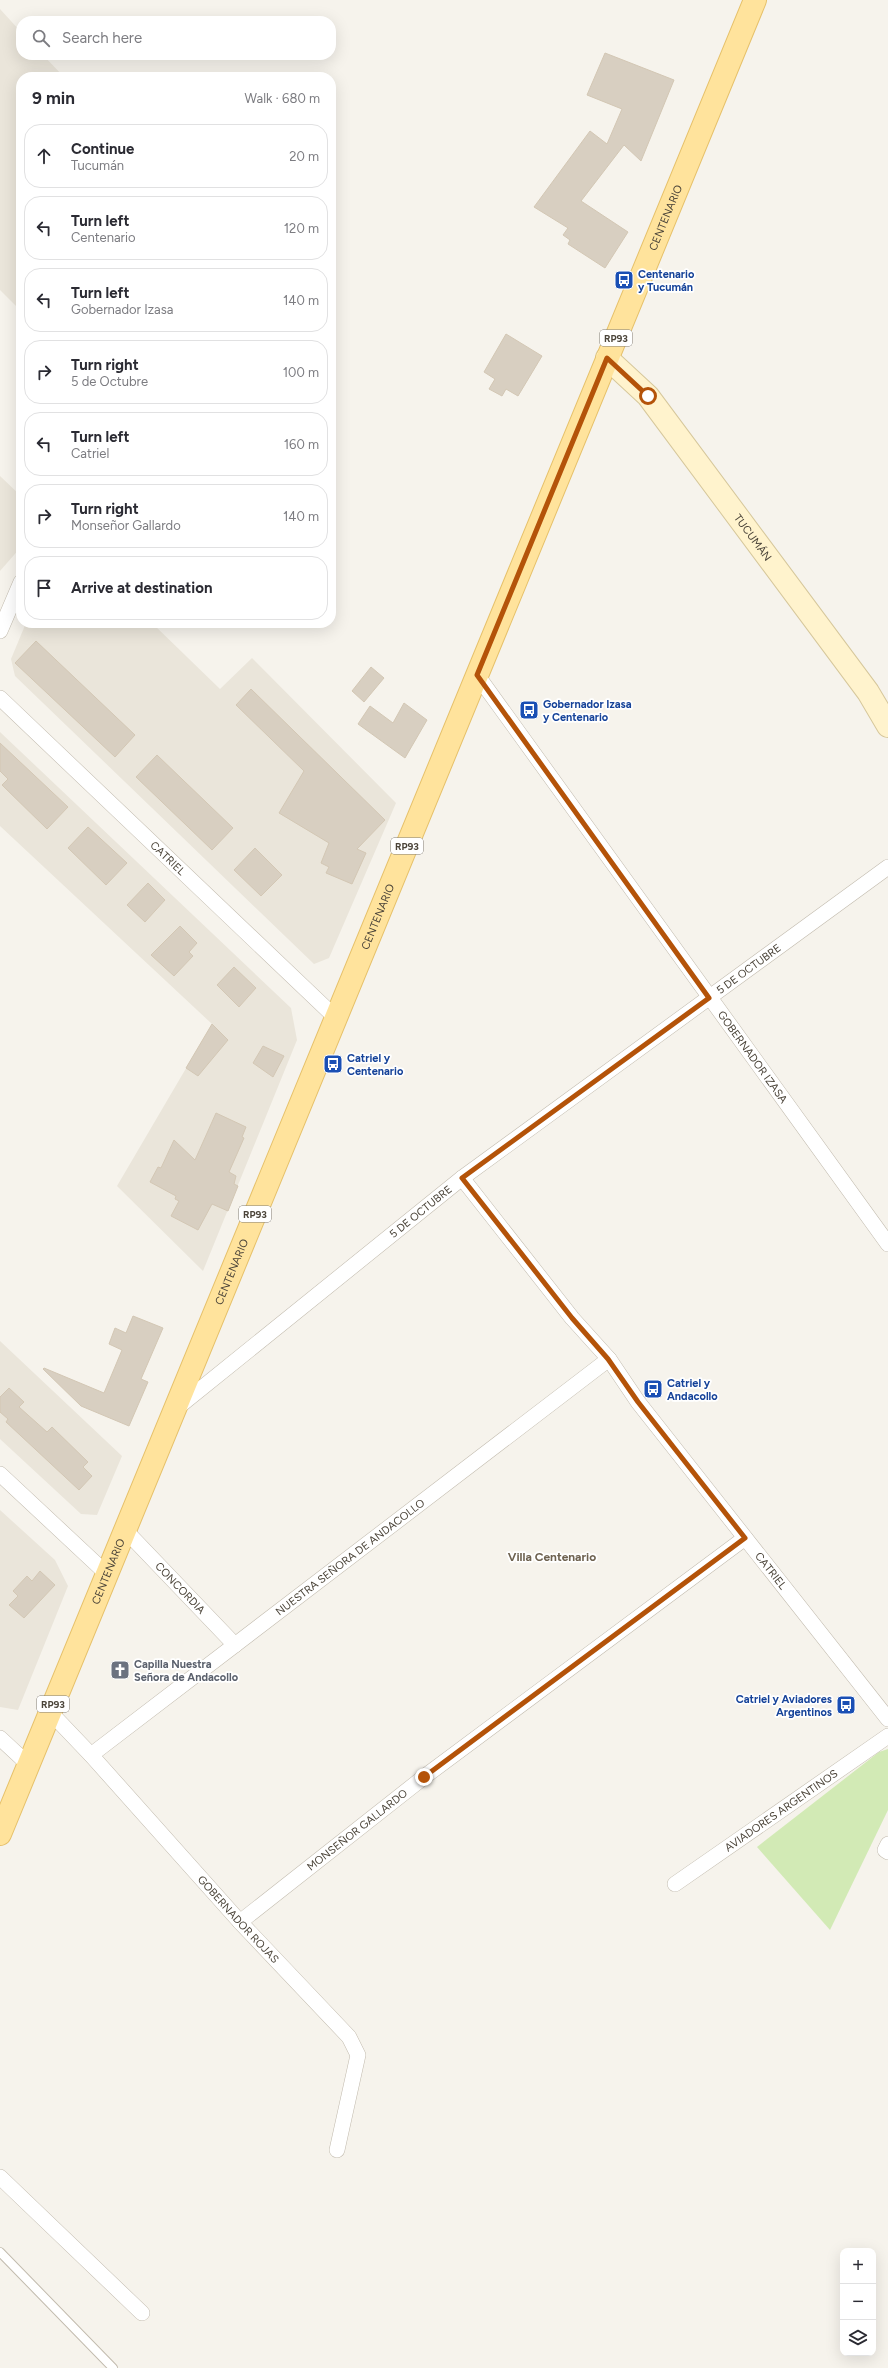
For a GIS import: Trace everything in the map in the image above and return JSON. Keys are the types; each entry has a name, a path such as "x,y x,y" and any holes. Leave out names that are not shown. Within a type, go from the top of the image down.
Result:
{"main road":[{"name":"CENTENARIO","path":"0,1834 755,0"},
{"name":"TUCUMÁN","path":"607,358 648,396 868,692 888,726"}],"street":[{"path":"0,631 16,594"},
{"name":"GOBERNADOR IZASA","path":"477,675 888,1244"},
{"name":"CATRIEL","path":"0,698 336,1018"},
{"name":"5 DE OCTUBRE","path":"174,1410 462,1178 888,867"},
{"name":"CATRIEL","path":"462,1178 572,1318 608,1359 638,1402 888,1720"},
{"name":"NUESTRA SEÑORA DE ANDACOLLO","path":"92,1755 608,1359"},
{"path":"0,1474 107,1574"},
{"name":"CONCORDIA","path":"125,1530 235,1645"},
{"name":"MONSEÑOR GALLARDO","path":"240,1922 424,1777 745,1538"},
{"name":"GOBERNADOR ROJAS","path":"50,1712 92,1755 240,1922 349,2037 358,2055 337,2150"},
{"name":"AVIADORES ARGENTINOS","path":"674,1884 888,1736"},
{"path":"0,1738 29,1765"},
{"path":"888,1844 885,1850 888,1852"},
{"path":"0,2177 142,2314"}],"lane":[{"path":"0,2252 113,2368"}],"shaded area":[{"path":"0,9 16,27 16,60 48,60 59,72 16,72 16,306 0,290"},
{"path":"0,476 16,491 16,553 0,571"},
{"path":"24,628 157,628 220,689 252,658 396,803 329,958 314,964 15,676 11,659"},
{"path":"0,732 291,1008 297,1040 203,1271 117,1186 212,1024 0,826"},
{"path":"0,1341 122,1456 97,1515 81,1514 0,1439"},
{"path":"0,1510 55,1560 68,1586 18,1710 0,1707"}],"green space":[{"path":"888,1749 888,1810 830,1930 757,1847 879,1752"}],"building":[{"path":"605,53 674,80 641,161 624,145 581,201 628,232 605,268 568,244 570,240 563,235 568,228 534,207 590,131 607,144 622,109 587,95"},
{"path":"506,334 542,356 518,396 506,389 502,396 489,389 495,379 484,372"},
{"path":"36,641 135,735 115,757 15,663"},
{"path":"371,667 384,678 364,702 352,691"},
{"path":"251,689 385,820 357,849 366,853 352,884 326,873 329,867 321,863 329,843 279,813 304,771 236,705"},
{"path":"404,703 427,720 405,758 358,724 370,706 393,723"},
{"path":"0,743 68,807 47,829 2,785 8,779 0,771"},
{"path":"157,755 233,828 212,850 136,777"},
{"path":"88,827 127,863 106,885 68,848"},
{"path":"255,848 282,875 261,896 234,870"},
{"path":"148,883 165,900 145,922 127,905"},
{"path":"180,926 197,943 189,952 193,956 174,976 151,955"},
{"path":"234,967 256,988 239,1007 217,985"},
{"path":"212,1024 228,1040 198,1076 186,1068"},
{"path":"263,1046 284,1056 273,1077 253,1063"},
{"path":"216,1113 246,1127 242,1137 244,1138 229,1172 236,1176 234,1184 238,1186 228,1211 212,1204 198,1230 171,1216 179,1201 175,1199 176,1196 150,1182 158,1167 161,1168 174,1140 195,1160"},
{"path":"133,1316 163,1328 141,1379 148,1382 129,1426 81,1406 43,1369 44,1368 104,1393 122,1350 109,1344 115,1328 126,1333"},
{"path":"9,1388 24,1402 19,1407 47,1432 52,1427 88,1462 83,1467 92,1476 79,1490 6,1422 8,1419 0,1412 0,1397"},
{"path":"40,1571 55,1585 24,1618 9,1605 18,1596 13,1591 27,1576 32,1581"}],"place":[{"name":"Centenario y Tucumán","path":"624,280"},
{"name":"Gobernador Izasa y Centenario","path":"529,710"},
{"name":"Catriel y Centenario","path":"333,1064"},
{"name":"Catriel y Andacollo","path":"653,1389"},
{"name":"Capilla Nuestra Señora de Andacollo","path":"120,1670"},
{"name":"Catriel y Aviadores Argentinos","path":"846,1705"}],"district":[{"name":"Villa Centenario","path":"552,1557"}],"route":[{"path":"424,1777 745,1538 638,1402 608,1359 572,1318 462,1178 709,998 477,675 607,358 648,396"}]}
